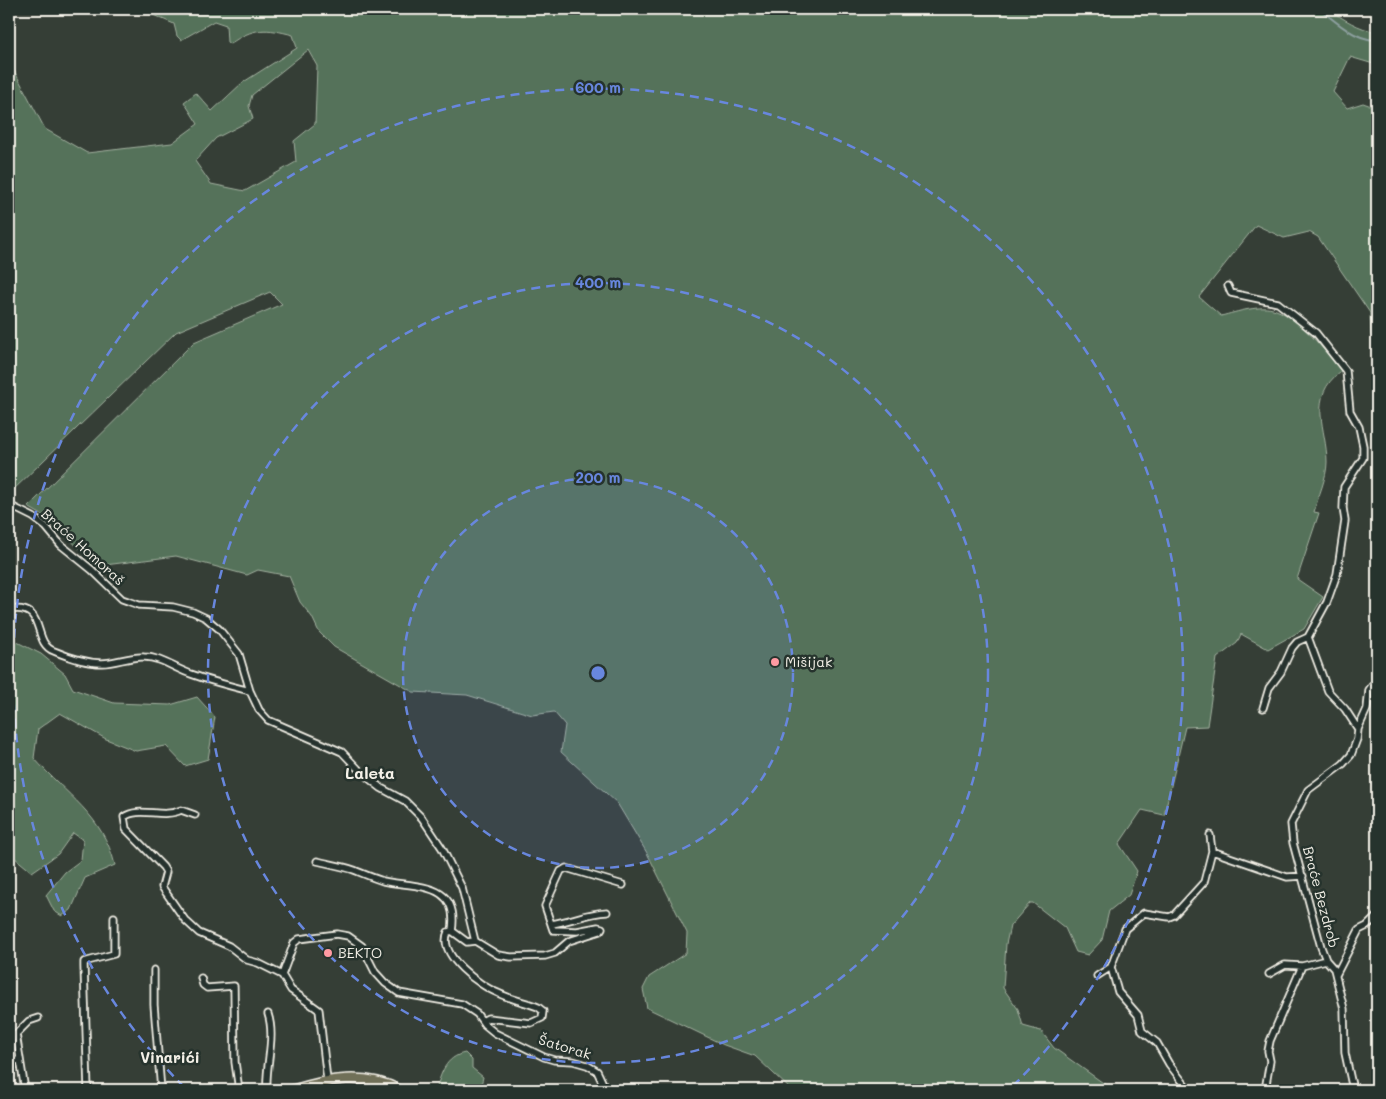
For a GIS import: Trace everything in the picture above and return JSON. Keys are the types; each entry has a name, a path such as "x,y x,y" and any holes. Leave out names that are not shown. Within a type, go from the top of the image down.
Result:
{"main road":[{"path":"293,1090 327,1080 345,1079 375,1081 399,1090"}],"street":[{"path":"1228,286 1231,293 1278,303 1316,333 1346,372 1350,411 1359,427 1364,446 1363,458 1344,487 1342,508 1345,521 1337,574 1327,602 1308,637 1297,642 1292,648 1281,672 1269,688 1263,708"},
{"name":"Braće Homoraš","path":"9,505 33,517 46,528 61,546 92,570 122,599 139,606 172,607 206,618 233,643 244,667 250,691 259,710 268,720 342,752 362,773 381,788 405,801 422,818 442,848 462,888 474,941"},
{"path":"9,610 18,608 28,612 35,618 43,642 50,650 102,663 145,657 189,674 250,691"},
{"path":"1308,637 1328,690 1345,709 1358,729"},
{"name":"Braće Bezdrob","path":"1353,1090 1345,1053 1344,1009 1336,975 1330,963 1326,960 1303,876 1292,834 1293,817 1308,790 1343,764 1351,755 1357,739 1358,729 1367,709 1369,690 1372,686 1377,686"},
{"path":"195,815 181,810 174,814 133,814 124,818 126,829 163,867 166,872 162,887 193,928 229,946 247,960 282,975 291,990 319,1010 327,1080"},
{"path":"1189,1090 1169,1064 1157,1043 1142,1032 1138,1015 1118,992 1111,967 1125,929 1144,913 1169,917 1174,915 1204,882 1212,851 1210,835"},
{"path":"1212,851 1287,877 1303,876"},
{"path":"316,862 353,870 386,881 414,884 441,894 448,900 452,908 454,921 452,931 448,932 446,936 449,952 466,972 498,993 538,1006 543,1011 542,1018 531,1023 488,1018 482,1021"},
{"path":"452,931 462,940 474,941 498,955 511,957 545,956 555,953 569,940 600,931 602,928 556,932 553,930 546,912 547,900 563,869 623,885"},
{"path":"551,924 567,921 588,913 607,912"},
{"path":"1336,975 1358,930 1367,926 1377,916"},
{"path":"88,1090 84,962 114,954 114,917"},
{"name":"Šatorak","path":"282,975 294,944 298,939 337,934 348,936 362,946 375,972 385,983 399,993 462,1004 477,1014 495,1033 544,1057 587,1065 597,1071 606,1090"},
{"path":"1269,974 1285,965 1302,966 1326,960"},
{"path":"1265,1090 1270,1062 1268,1050 1270,1041 1302,966"},
{"path":"1097,976 1111,967"},
{"path":"154,970 161,1090"},
{"path":"202,978 203,985 206,988 234,986 235,1053 239,1090"},
{"path":"267,1090 266,1075 273,1028 268,1014"},
{"path":"25,1090 18,1060 16,1034 29,1021 38,1018"},
{"path":"9,1062 18,1060"}],"green space":[{"path":"139,9 1328,9 1345,20 1370,31 1377,32 1377,65 1350,57 1333,92 1347,108 1363,103 1377,108 1377,346 1371,335 1370,313 1318,237 1309,232 1284,238 1256,225 1199,297 1221,316 1248,309 1263,308 1270,308 1286,315 1312,336 1341,371 1330,381 1321,403 1327,468 1314,512 1319,513 1297,579 1323,597 1304,629 1268,649 1241,634 1237,643 1217,658 1207,726 1185,727 1164,815 1142,810 1119,844 1137,871 1129,895 1109,911 1102,940 1088,955 1076,952 1065,928 1033,903 1030,903 1010,926 1006,944 1003,988 1018,1009 1023,1026 1041,1031 1054,1048 1113,1090 791,1090 755,1056 724,1045 647,1008 643,989 649,977 686,953 687,933 647,853 617,803 561,752 565,725 554,712 532,715 467,695 413,692 334,647 319,632 312,617 300,602 289,576 258,570 247,575 176,556 97,566 49,519 28,507 194,342 282,304 270,292 176,332 9,494 9,61 45,129 87,153 172,143 198,124 184,102 196,93 212,111 242,83 297,48 293,35 268,30 246,34 230,44 227,42 226,25 214,21 181,40 177,36 174,24","holes":["308,50 317,66 315,124 294,141 296,162 245,191 211,184 195,161 216,138 253,119 249,106 252,95"]},
{"path":"17,642 41,654 65,674 73,689 114,703 170,705 197,697 215,717 208,759 185,766 166,746 136,751 106,739 60,713 38,729 34,758 93,819 102,832 115,865 85,878 71,910 62,916 54,911 46,895 65,872 81,860 83,840 73,833 58,854 32,872 9,853 9,645"},
{"path":"465,1053 472,1060 472,1068 483,1077 480,1089 467,1085 461,1087 460,1090 436,1090 442,1072 448,1062 458,1055"}],"waterway":[{"path":"1320,9 1354,34 1377,40"}],"place":[{"name":"Mišijak","path":"775,662"},
{"name":"BEKTO","path":"328,953"}],"district":[{"name":"Laleta","path":"370,773"},
{"name":"Vinarići","path":"170,1058"}]}
